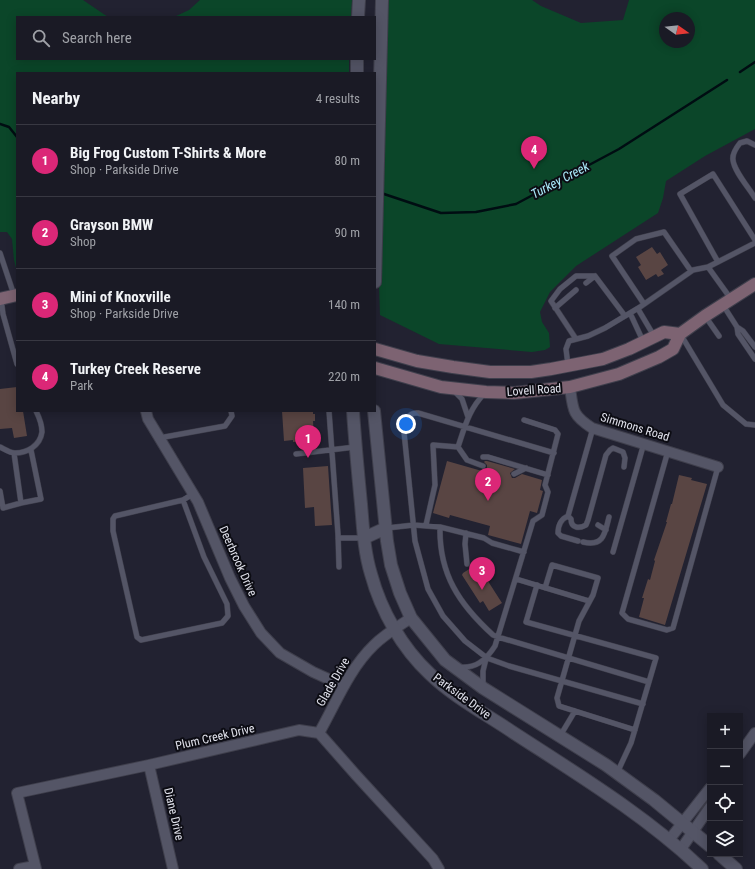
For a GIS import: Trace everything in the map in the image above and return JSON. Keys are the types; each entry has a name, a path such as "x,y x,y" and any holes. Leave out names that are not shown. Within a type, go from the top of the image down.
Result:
{"main road":[{"name":"Lovell Road","path":"376,368 441,387 486,392 522,392 570,387 619,374 659,357 673,349 680,334 755,284"},
{"path":"0,299 16,296"},
{"name":"Lovell Road","path":"376,349 423,362 490,372 531,372 603,359 649,340 664,332 680,334"},
{"path":"568,366 570,387"}],"street":[{"path":"358,16 359,0"},
{"path":"376,237 382,0"},
{"path":"357,60 357,72"},
{"name":"Simmons Road","path":"570,387 572,408 579,420 594,428 718,467"},
{"name":"Deerbrook Drive","path":"146,412 148,419 159,438 194,494 230,578 244,606 261,633 280,653 313,672 344,686"},
{"name":"Parkside Drive","path":"353,412 364,538 371,574 379,598 394,630 415,658 430,674 452,692 594,785 681,849 702,869"},
{"name":"Parkside Drive","path":"374,412 391,565 400,593 411,618 445,660 482,688 617,773 683,823 707,844"},
{"path":"364,538 386,528"},
{"name":"Glade Drive","path":"319,733 356,666 374,644 411,618"},
{"name":"Plum Creek Drive","path":"35,867 17,793 149,765 299,730 319,733"},
{"path":"319,733 432,859 439,869"},
{"path":"743,750 755,733"},
{"name":"Diane Drive","path":"149,765 173,869"},
{"path":"669,840 707,792"},
{"path":"681,849 707,811"},
{"path":"722,857 736,869"},
{"path":"19,869 35,867"}],"lane":[{"path":"755,145 747,142 740,143 735,150 732,159 736,169 755,198"},
{"path":"718,262 680,194 706,178 713,174 755,240"},
{"path":"644,304 612,256 636,239 664,232 691,271"},
{"path":"568,366 566,350 569,341 588,336 605,328 638,309 691,271 708,267 755,243"},
{"path":"0,253 16,296"},
{"path":"708,267 727,302 737,327 738,334 755,359"},
{"path":"576,339 551,301 560,289 576,276 595,276 649,340"},
{"path":"586,283 595,276"},
{"path":"555,308 576,290"},
{"path":"0,299 2,314 16,361"},
{"path":"638,309 649,340"},
{"path":"705,316 719,336"},
{"path":"737,327 743,331 755,347"},
{"path":"680,334 723,404 746,424 755,425"},
{"path":"451,388 462,399 468,417"},
{"path":"458,447 468,417 476,402 486,392"},
{"path":"0,447 14,453 31,450 35,447 42,432 40,420 36,412"},
{"path":"159,438 225,426 232,416 231,412"},
{"path":"329,412 339,567"},
{"path":"554,453 465,426 414,413 409,415 405,422 404,432 415,541 428,588 443,616 465,641 487,658 643,704"},
{"path":"452,665 469,667 481,663 496,646 533,521 542,515 548,492 545,484 558,434 555,430 524,420"},
{"path":"594,428 568,516 562,520 558,533 560,536 592,544 598,542 602,538 606,530 609,517"},
{"path":"613,552 644,443"},
{"path":"426,525 435,485 433,445 458,447"},
{"path":"296,454 356,447"},
{"path":"458,447 467,460 483,466"},
{"path":"568,516 571,519 571,523 577,528 586,525 606,455 610,450 613,448 623,452 625,458 624,467"},
{"path":"0,491 3,508 41,499 31,450"},
{"path":"668,451 622,613 628,619 667,630 673,628 718,467"},
{"path":"14,453 22,503"},
{"path":"483,457 488,457 548,475"},
{"path":"514,474 526,468"},
{"path":"183,500 204,557 226,604 228,616 222,623 141,640 137,636 113,531 113,519 115,516 183,500 194,494"},
{"path":"588,520 606,530"},
{"path":"386,528 414,525 440,527 484,538 492,543 524,552"},
{"path":"440,527 445,569 450,582 468,608 487,629 498,638 650,682"},
{"path":"466,533 464,544 468,564"},
{"path":"338,538 364,538"},
{"path":"545,588 552,565 598,578 593,595 579,621 557,698 558,703 561,707 635,730"},
{"path":"516,578 589,601"},
{"path":"537,585 526,622 656,658 631,743 617,773"},
{"path":"482,688 483,671 487,658"},
{"path":"560,736 575,711"}],"green space":[{"path":"0,0 83,0 107,16 16,16 16,60 349,60 349,72 16,72 16,268 12,239 7,232 0,232"},
{"path":"200,0 352,0 351,16 176,16 189,10"},
{"path":"387,0 532,0 541,6 581,23 623,20 629,0 755,0 755,129 705,156 666,181 663,198 658,213 576,266 550,292 540,312 542,322 549,333 550,347 545,350 532,352 439,344 380,315 379,285"}],"building":[{"path":"652,247 657,254 660,252 668,265 661,270 664,274 658,277 656,274 646,280 638,267 641,265 636,257"},
{"path":"16,387 16,412 23,412 27,436 14,438 12,428 0,429 0,389"},
{"path":"282,412 313,412 313,414 315,414 315,421 313,421 313,440 293,442 293,440 284,441"},
{"path":"447,461 482,471 487,468 487,465 484,462 487,461 515,469 510,473 512,478 522,474 542,480 540,490 543,491 537,513 530,511 521,544 488,535 490,526 450,515 449,518 433,513"},
{"path":"328,466 332,525 315,526 314,507 305,508 303,468"},
{"path":"679,475 707,484 665,625 639,617 644,598 642,598 648,579 650,580 654,560 667,522"},
{"path":"477,564 502,603 489,611 483,601 480,603 462,575"}],"waterway":[{"name":"Turkey Creek","path":"740,72 755,62"},
{"name":"Turkey Creek","path":"381,193 441,213 476,212 516,204 619,149 727,80"},
{"name":"Turkey Creek","path":"0,124 9,127 16,136"}],"place":[{"name":"Turkey Creek Reserve","path":"534,169"},
{"name":"Big Frog Custom T-Shirts & More","path":"308,458"},
{"name":"Grayson BMW","path":"488,501"},
{"name":"Mini of Knoxville","path":"482,590"}]}
